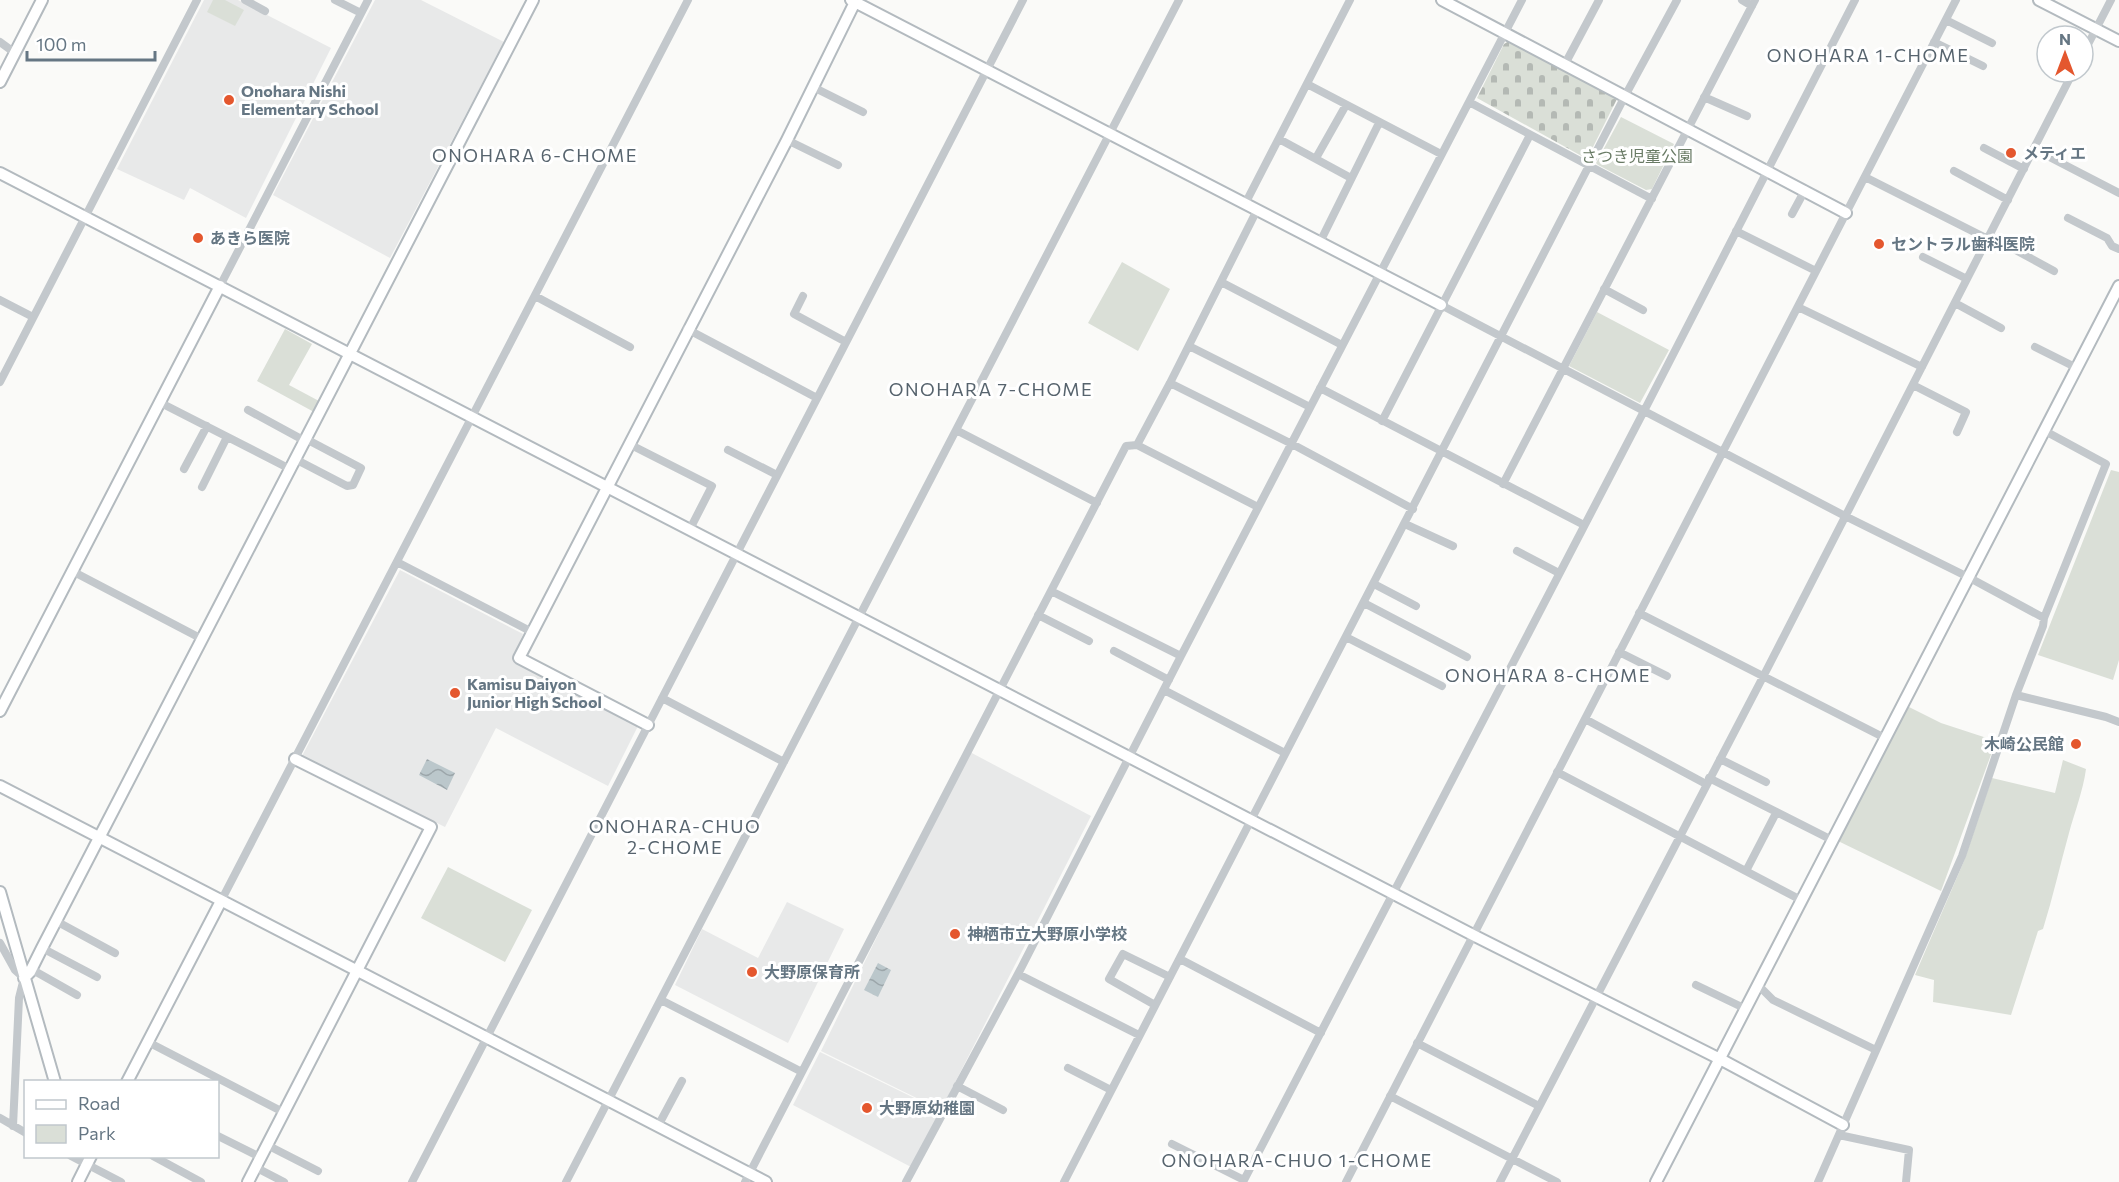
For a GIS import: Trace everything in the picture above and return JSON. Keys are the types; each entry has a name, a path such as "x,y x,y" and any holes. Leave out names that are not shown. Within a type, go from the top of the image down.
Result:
{"street":[{"path":"0,82 42,0"},
{"path":"0,382 197,0"},
{"path":"245,0 265,11"},
{"path":"334,0 361,14"},
{"path":"0,711 4,694 72,571 368,0"},
{"path":"13,1126 19,998 28,973 533,0"},
{"path":"128,1080 688,0"},
{"path":"412,1182 1023,0"},
{"path":"566,1182 1179,0"},
{"path":"1245,204 1350,0"},
{"path":"1443,0 1846,213"},
{"path":"906,1182 1018,974 1522,0"},
{"path":"1565,64 1599,0"},
{"path":"1064,1182 1625,96 1677,0"},
{"path":"1503,484 1753,3 1742,0"},
{"path":"1172,1144 1243,1181 1322,1033 1855,0"},
{"path":"1346,1182 1956,0"},
{"path":"2039,0 2119,41"},
{"path":"2096,29 2111,0"},
{"path":"648,725 519,658 687,329 787,140 854,1 1845,516 1968,576 2044,618"},
{"path":"1946,20 1992,43"},
{"path":"0,42 15,53"},
{"path":"1934,42 1983,66"},
{"path":"1307,84 1441,154"},
{"path":"1500,1182 1764,675 2067,84"},
{"path":"813,87 863,112"},
{"path":"1704,97 1747,116"},
{"path":"1469,102 1652,199"},
{"path":"1316,158 1346,105"},
{"path":"1320,242 1379,123"},
{"path":"1382,421 1530,135"},
{"path":"1279,139 1351,178"},
{"path":"787,140 838,165"},
{"path":"1984,148 2024,169"},
{"path":"2034,149 2119,193"},
{"path":"1954,171 2008,200"},
{"path":"0,173 1473,935 1720,1059 1840,1130 1909,1150 1906,1182"},
{"path":"1865,177 2055,271"},
{"path":"1792,214 1805,190"},
{"path":"1137,445 1257,210"},
{"path":"2068,218 2107,238 2112,246 2119,249"},
{"path":"1736,231 1816,271"},
{"path":"1923,258 1967,279"},
{"path":"1221,282 1342,345"},
{"path":"1656,1182 2119,286"},
{"path":"1604,289 1643,310"},
{"path":"535,296 630,347"},
{"path":"803,296 794,314 846,342"},
{"path":"0,300 33,317"},
{"path":"1955,303 2001,328"},
{"path":"1798,307 1922,368"},
{"path":"687,329 817,398"},
{"path":"1189,346 1310,407"},
{"path":"2035,347 2077,368"},
{"path":"1170,383 1292,444 1413,509"},
{"path":"1913,385 1966,412 1957,432"},
{"path":"1320,388 1584,525"},
{"path":"159,402 227,437 347,486 353,485 361,468 248,410"},
{"path":"184,469 207,426"},
{"path":"956,430 1097,502"},
{"path":"1818,1182 1962,856 2016,694 2106,464 2045,431"},
{"path":"202,487 227,437"},
{"path":"629,444 712,486 690,529"},
{"path":"747,1178 1126,446 1137,445 1258,507"},
{"path":"728,450 777,475"},
{"path":"1405,524 1453,546"},
{"path":"1517,551 1559,573"},
{"path":"397,562 532,632"},
{"path":"72,571 202,639"},
{"path":"1374,584 1416,606"},
{"path":"1051,591 1181,656"},
{"path":"1364,603 1467,657"},
{"path":"1639,612 1885,738"},
{"path":"1038,615 1089,641"},
{"path":"1346,637 1442,686"},
{"path":"1114,651 1169,680"},
{"path":"1619,652 1667,676"},
{"path":"1164,690 1285,753"},
{"path":"2016,694 2119,722"},
{"path":"662,698 784,762"},
{"path":"1584,719 1832,840"},
{"path":"248,1182 431,827 295,759"},
{"path":"1720,759 1766,782"},
{"path":"1557,772 1801,900"},
{"path":"0,786 658,1126 747,1178 766,1182"},
{"path":"1746,871 1776,813"},
{"path":"0,892 28,973 55,1080"},
{"path":"56,921 115,953"},
{"path":"0,943 15,970 28,973 77,995"},
{"path":"42,948 97,977"},
{"path":"1155,1005 1109,979 1123,954 1170,977"},
{"path":"1180,959 1322,1033"},
{"path":"1018,974 1139,1035"},
{"path":"1696,985 1746,1009"},
{"path":"1758,985 1773,1000 1876,1050"},
{"path":"661,1000 802,1072"},
{"path":"148,1042 283,1112"},
{"path":"1417,1043 1539,1106"},
{"path":"1068,1068 1111,1090"},
{"path":"658,1126 682,1081"},
{"path":"957,1086 1004,1110"},
{"path":"1390,1096 1557,1182"},
{"path":"0,1118 24,1131"},
{"path":"219,1137 285,1182"},
{"path":"267,1144 318,1171"},
{"path":"157,1158 201,1182"},
{"path":"78,1182 89,1161 121,1182"}],"shaded area":[{"name":"Onohara Nishi Elementary School","path":"204,0 238,0 331,48 246,218 190,188 184,200 117,169"},
{"path":"375,0 421,0 504,42 390,258 273,195"},
{"name":"Kamisu Daiyon Junior High School","path":"400,570 523,634 512,660 638,726 608,786 496,728 445,827 302,756"},
{"name":"神栖市立大野原小学校","path":"968,751 1091,816 941,1110 821,1051"},
{"name":"大野原保育所","path":"787,902 844,929 788,1043 675,985 702,929 758,958"},
{"name":"大野原幼稚園","path":"820,1052 941,1111 911,1167 793,1105"}],"green space":[{"path":"213,0 225,0 244,10 235,26 207,12"},
{"path":"1509,41 1617,99 1587,159 1477,98 1504,44"},
{"name":"さつき児童公園","path":"1621,117 1674,144 1652,189 1646,190 1596,163"},
{"path":"1122,262 1170,289 1138,351 1088,323"},
{"path":"1597,312 1669,350 1640,403 1569,366"},
{"path":"285,329 312,344 289,385 319,401 314,412 257,381"},
{"path":"2111,470 2119,472 2119,660 2113,680 2038,655"},
{"path":"1907,706 1941,723 1996,741 1941,891 1838,841"},
{"path":"2063,760 2086,769 2085,777 2043,929 2038,931 2011,1015 1933,1002 1934,980 1915,975 1964,861 1992,778 2055,793"},
{"path":"448,867 532,910 505,962 421,918"}],"water":[{"path":"427,759 455,773 447,790 419,775"},
{"path":"878,963 891,970 878,997 864,990"}],"place":[{"name":"Onohara Nishi Elementary School","path":"229,100"},
{"name":"メティエ","path":"2011,153"},
{"name":"あきら医院","path":"198,238"},
{"name":"セントラル歯科医院","path":"1879,244"},
{"name":"Kamisu Daiyon Junior High School","path":"455,693"},
{"name":"木崎公民館","path":"2076,744"},
{"name":"神栖市立大野原小学校","path":"955,934"},
{"name":"大野原保育所","path":"752,972"},
{"name":"大野原幼稚園","path":"867,1108"}],"district":[{"name":"ONOHARA 1-CHOME","path":"1868,56"},
{"name":"ONOHARA 6-CHOME","path":"535,156"},
{"name":"ONOHARA 7-CHOME","path":"991,390"},
{"name":"ONOHARA 8-CHOME","path":"1548,676"},
{"name":"ONOHARA-CHUO 2-CHOME","path":"675,837"},
{"name":"ONOHARA-CHUO 1-CHOME","path":"1297,1161"}]}
